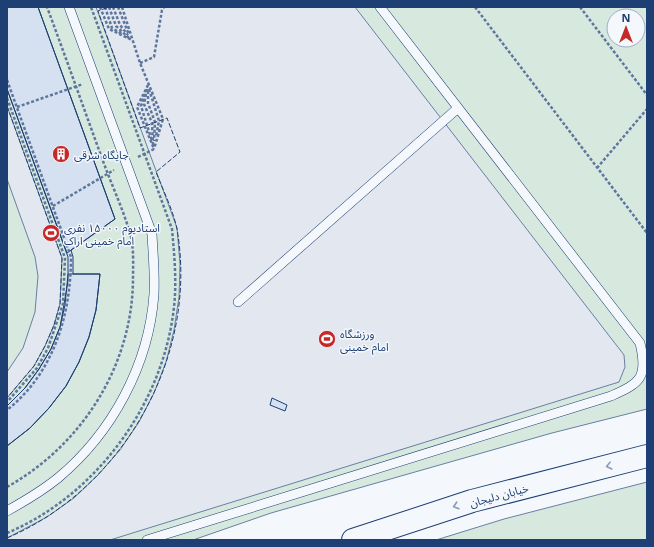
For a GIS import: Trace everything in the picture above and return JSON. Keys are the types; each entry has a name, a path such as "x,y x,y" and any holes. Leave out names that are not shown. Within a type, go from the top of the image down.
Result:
{"main road":[{"name":"خیابان دلیجان","path":"353,540 472,501 647,456"}],"lane":[{"path":"7,511 33,496 58,478 95,440 117,410 131,382 142,354 154,295 152,234 69,7"},
{"path":"147,540 611,396 632,387 640,378 644,367 640,343 380,7"},
{"path":"238,302 458,108"}],"path":[{"path":"7,487 44,462 65,443 83,422 105,386 122,348 130,314 134,265 131,238 47,7"},
{"path":"7,533 45,513 71,494 95,472 116,447 135,420 150,391 162,361 170,329 175,297 176,264 172,229 91,7"},
{"path":"100,7 108,29 132,41"},
{"path":"105,7 112,28 132,41"},
{"path":"109,7 116,26 132,41"},
{"path":"113,7 120,25 132,41"},
{"path":"118,7 163,119 154,150"},
{"path":"122,7 132,41"},
{"path":"140,63 154,57 162,10 164,7"},
{"path":"475,7 647,234"},
{"path":"580,7 647,95"},
{"path":"17,107 115,73"},
{"path":"7,80 72,257 72,282 68,305 54,350 42,371 28,390 7,410"},
{"path":"148,84 141,106 148,125 154,150"},
{"path":"148,84 148,103 156,122 154,150"},
{"path":"7,98 65,258 65,281 63,304 48,348 37,368 23,386 7,402"},
{"path":"597,168 647,109"},
{"path":"53,207 144,153 154,150"}],"shaded area":[{"name":"ورزشگاه امام خمینی","path":"7,7 647,7 647,409 552,433 271,513 193,540 7,540"},
{"name":"ورزشگاه امام خمینی","path":"96,7 355,7 624,355 625,367 619,382 110,540 7,540 7,538 47,517 74,498 98,475 120,450 139,422 154,393 166,362 174,330 179,297 180,264 177,228"},
{"path":"7,106 62,258 60,304 54,325 34,366 7,398 7,372 23,348 35,312 38,276 35,257 7,179"},
{"path":"647,482 647,540 436,540 504,519"}],"building":[{"name":"جایگاه شرقی","path":"7,7 38,7 115,219 67,253 7,89"},
{"name":"استادیوم ۱۵۰۰۰ نفری امام خمینی اراک","path":"7,7 38,7 115,219 71,250 73,257 73,274 100,274 96,310 89,337 79,362 66,386 49,408 30,428 7,446 7,406 25,388 39,369 51,349 60,327 68,281 68,257 7,89"},
{"path":"68,274 100,274 96,310 89,337 79,362 66,386 49,408 30,428 7,446 7,406 25,388 51,349 60,327 65,305"},
{"path":"272,398 287,405 285,411 270,405"}],"fence":[{"path":"7,538 49,516 86,486 118,451 144,412 164,369 176,323 181,276 177,229 156,172 180,152 167,118 140,128 98,11 109,7"},
{"path":"7,106 62,258 60,304 54,325 34,366 7,398"}],"place":[{"name":"جایگاه شرقی","path":"61,154"},
{"name":"استادیوم ۱۵۰۰۰ نفری امام خمینی اراک","path":"51,233"},
{"name":"ورزشگاه امام خمینی","path":"327,339"}]}
